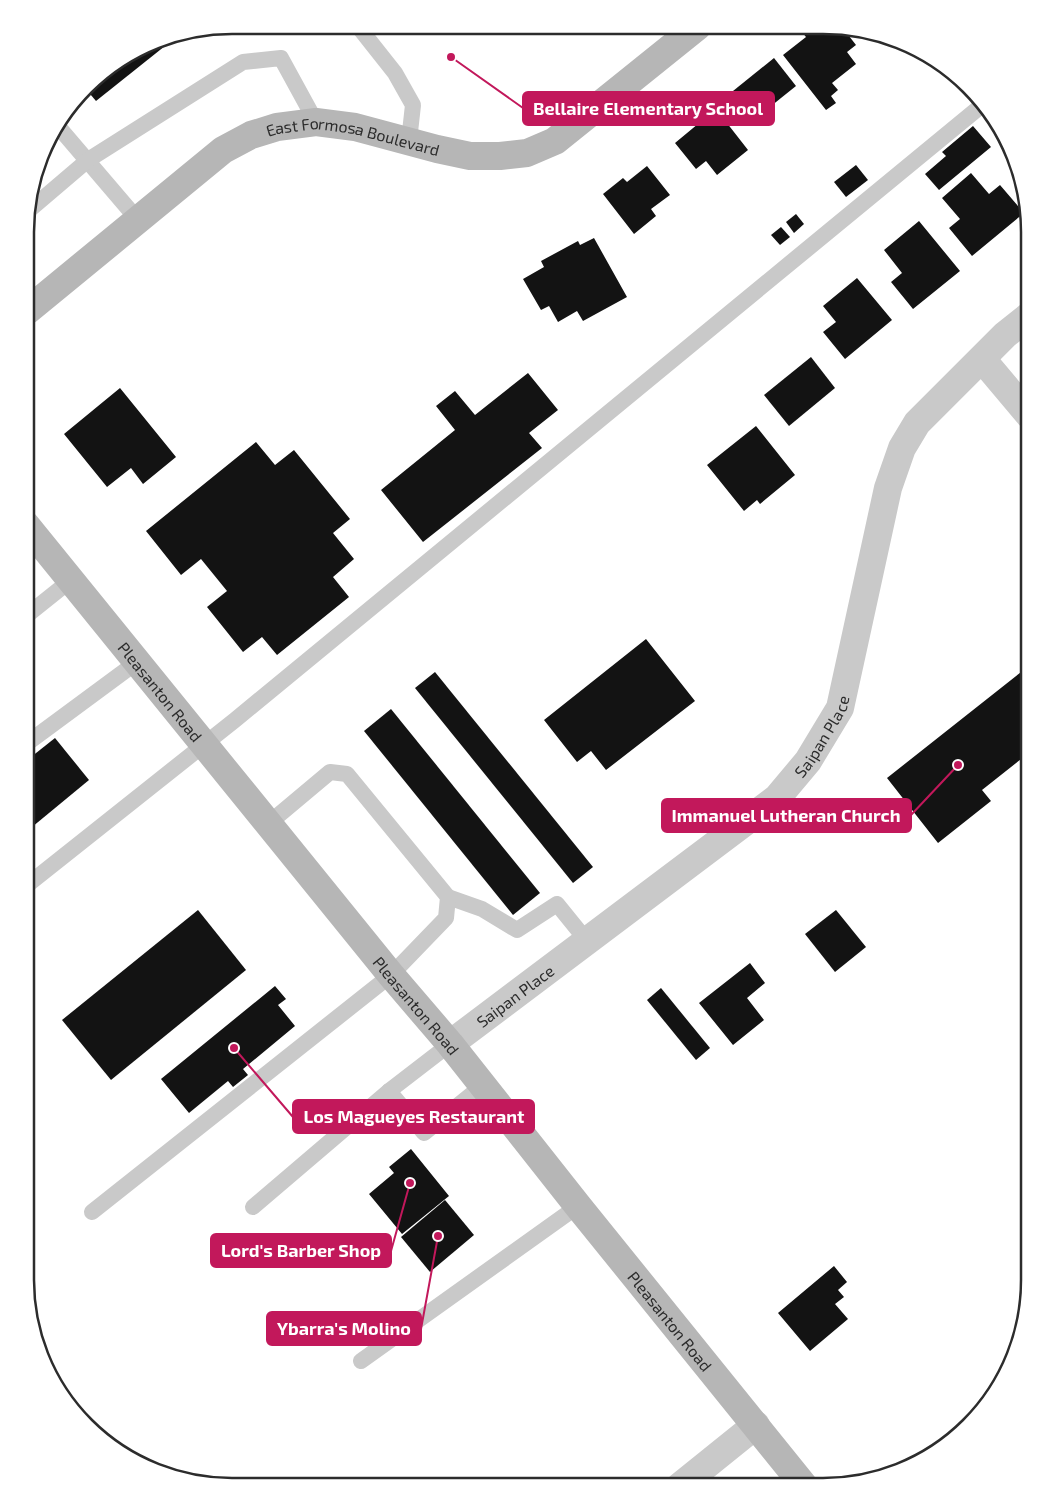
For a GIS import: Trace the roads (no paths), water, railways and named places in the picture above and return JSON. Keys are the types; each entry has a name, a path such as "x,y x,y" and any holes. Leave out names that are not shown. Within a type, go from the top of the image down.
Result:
{"main road":[{"name":"East Formosa Boulevard","path":"34,305 223,150 251,135 277,127 316,122 355,127 470,156 500,156 527,153 555,141 688,34"},
{"name":"Pleasanton Road","path":"34,535 391,975 450,1044 798,1478"}],"street":[{"name":"Saipan Place","path":"450,1044 777,798 808,761 840,708 888,488 902,448 917,423 1005,335 1021,322"},
{"path":"982,359 1021,405"},
{"path":"691,1478 756,1425"}],"lane":[{"path":"364,34 395,73 413,105 409,141"},
{"path":"35,205 88,160 243,62 282,58 316,122"},
{"path":"34,880 204,745 978,108"},
{"path":"61,130 138,220"},
{"path":"34,610 71,580"},
{"path":"34,738 137,662"},
{"path":"268,824 330,772 347,774 448,897 482,909 517,930 557,904 587,941"},
{"path":"92,1212 391,975 446,918 448,897"},
{"path":"252,1207 389,1091 450,1044"},
{"path":"389,1091 424,1133 482,1086"},
{"path":"361,1361 578,1206"}],"place":[{"name":"Bellaire Elementary School","path":"451,57"},
{"name":"Immanuel Lutheran Church","path":"958,765"},
{"name":"Los Magueyes Restaurant","path":"234,1048"},
{"name":"Lord's Barber Shop","path":"410,1183"},
{"name":"Ybarra's Molino","path":"438,1236"}]}
